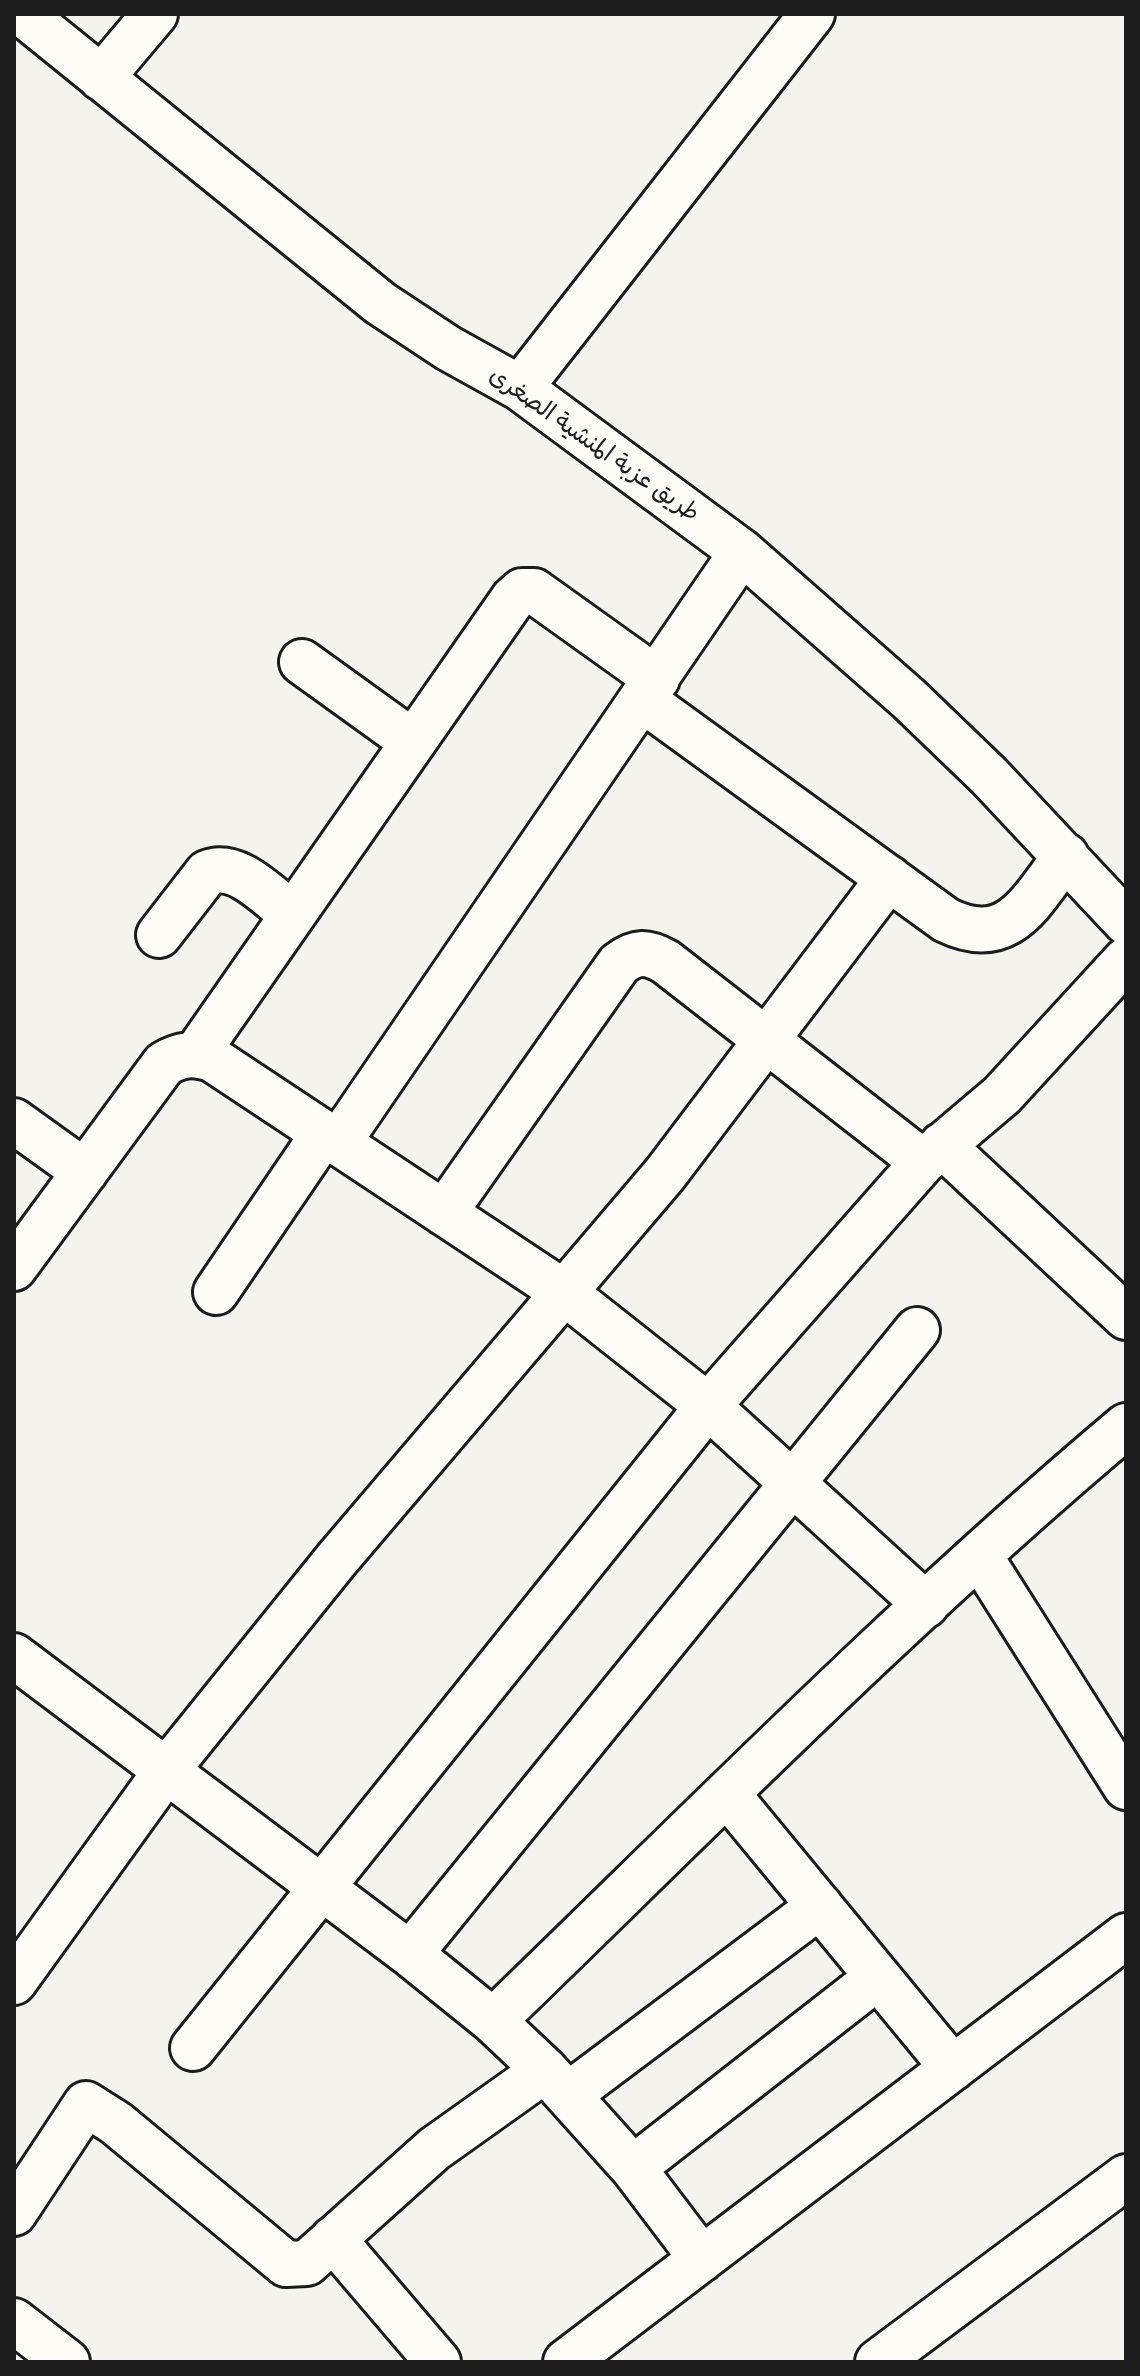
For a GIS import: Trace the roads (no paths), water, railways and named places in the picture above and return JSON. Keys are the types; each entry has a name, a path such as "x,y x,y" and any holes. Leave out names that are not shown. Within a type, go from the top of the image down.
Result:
{"street":[{"name":"طريق عزبة المنشية الصغرى","path":"23,14 380,303 448,348 520,388 742,552 909,699 1066,856 1126,922"},
{"path":"101,78 155,14"},
{"path":"520,388 812,14"},
{"path":"216,1292 331,1138 650,690 742,552"},
{"path":"196,1054 513,599 522,591 534,591 650,690 889,878 946,920 968,931 993,931 1014,920 1066,856"},
{"path":"302,662 413,742"},
{"path":"159,935 207,873 217,869 237,874 292,914"},
{"path":"14,1982 166,1771 337,1559 665,1174 889,878"},
{"path":"444,1213 619,964 633,953 651,954 666,962 766,1040 932,1153 1126,1317"},
{"path":"193,2048 708,1406 932,1153 1002,1095 1126,960"},
{"path":"14,1268 164,1064 179,1056 196,1054 212,1059 565,1293 708,1406 926,1605"},
{"path":"14,1121 85,1172"},
{"path":"410,1954 917,1330"},
{"path":"493,2021 979,1555 1126,1426"},
{"path":"979,1555 1126,1787"},
{"path":"14,1656 410,1954 493,2021 556,2083 633,2168 702,2259"},
{"path":"728,1795 953,2068"},
{"path":"14,2213 86,2104 116,2123 286,2264 307,2263 434,2149 556,2083 820,1906"},
{"path":"566,2362 1126,1936"},
{"path":"633,2168 878,1977"},
{"path":"878,2362 1126,2177"},
{"path":"333,2239 438,2362"},
{"path":"14,2321 67,2362"}]}
